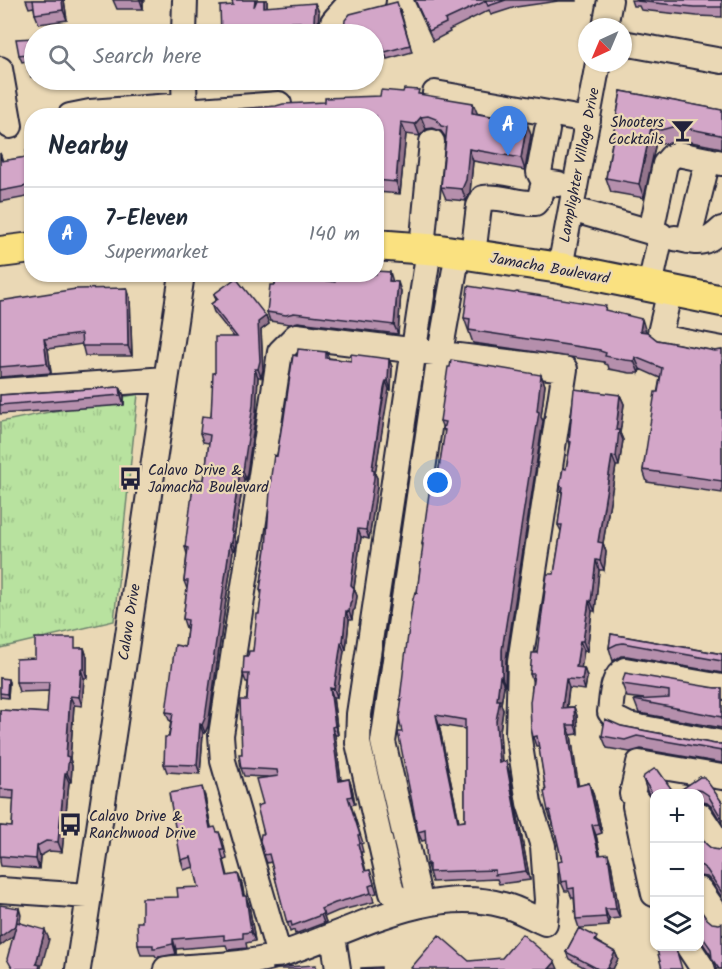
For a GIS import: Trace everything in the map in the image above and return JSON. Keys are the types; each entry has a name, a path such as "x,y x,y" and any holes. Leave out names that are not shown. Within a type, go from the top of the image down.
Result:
{"main road":[{"name":"Jamacha Boulevard","path":"384,246 446,251 560,268 722,301"},
{"path":"0,252 24,249"}],"street":[{"path":"184,24 185,0"},
{"path":"333,24 346,7 373,0"},
{"path":"607,18 610,0"},
{"path":"632,45 722,61"},
{"path":"0,69 14,126"},
{"name":"Lamplighter Village Drive","path":"560,268 596,72"},
{"path":"184,90 185,108"},
{"path":"435,93 588,120"},
{"path":"225,108 279,104"},
{"path":"547,130 539,172 544,182 573,198 656,233 699,243 712,239 722,229"},
{"path":"410,908 418,892 383,742 440,353 446,251 432,142"},
{"path":"688,241 715,162 678,154 671,157 665,164 656,233 660,333 664,338 722,349"},
{"path":"410,908 392,893 358,743 359,714 415,350 446,251 483,198 491,196 526,204 535,203 540,196 544,182"},
{"name":"Calavo Drive","path":"78,969 181,282"},
{"path":"166,969 259,960 279,955 333,936 397,910 465,899 504,905 545,923 547,900 543,846 529,803 518,733 520,662 565,369 296,336 280,351 221,735 223,761 279,955"},
{"path":"0,391 166,379"},
{"path":"722,687 625,670 620,672 615,680 610,712 616,719 628,725 722,743"},
{"path":"650,876 632,794 639,763 690,783 722,777"},
{"path":"632,794 650,820"},
{"path":"704,822 722,848"},
{"path":"0,890 88,896"},
{"path":"704,897 722,922"},
{"path":"333,936 338,969"},
{"path":"691,951 703,969"}],"green space":[{"path":"138,394 114,621 0,648 0,422"}],"building":[{"path":"33,0 62,0 63,10 35,14"},
{"path":"232,0 255,0 254,7 257,0 264,0 264,7 315,3 315,24 300,24 300,22 221,24 220,6 233,5"},
{"path":"415,0 506,0 488,6 486,1 445,20 446,23 429,31"},
{"path":"637,0 722,0 722,7 694,7"},
{"path":"397,2 410,45 385,52 384,24 345,24 350,14"},
{"path":"16,39 24,39 24,54 19,55"},
{"path":"404,89 419,90 418,94 473,103 472,113 527,123 521,158 469,149 466,180 462,189 441,187 447,127 441,126 436,119 428,116 421,117 415,124 401,122 396,182 384,181 384,108 250,108 325,102 325,98 380,96 381,90 403,92"},
{"path":"621,91 722,110 722,137 676,126 661,130 651,128 639,184 606,178"},
{"path":"0,153 2,161 24,157 24,186 0,191"},
{"path":"384,272 390,272 389,281 398,282 394,325 267,312 270,285 275,285 275,282 384,282"},
{"path":"230,282 239,282 266,316 258,322 260,361 258,369 255,369 253,405 243,471 240,471 233,516 232,542 230,543 205,718 202,725 200,724 197,765 164,764 165,737 169,737 173,713 166,712 175,645 185,647 188,620 183,619 188,581 184,581 188,548 185,547 194,479 204,480 210,435 200,433 202,416 211,417 215,337 237,337 211,304 218,299 214,294"},
{"path":"468,286 606,306 605,310 642,319 640,331 647,332 657,340 715,351 722,350 722,481 643,470 655,392 658,392 662,368 635,357 634,361 605,356 606,353 600,350 469,330 470,319 464,318"},
{"path":"127,288 128,346 82,346 81,334 44,339 47,363 0,367 0,301 76,289"},
{"path":"298,349 326,352 326,358 351,361 351,354 389,359 388,381 384,389 372,469 374,478 366,530 358,529 351,585 354,588 352,600 349,612 346,611 334,689 330,688 339,781 349,779 352,796 348,797 360,835 358,835 360,843 358,844 365,871 370,870 374,884 369,886 371,893 335,903 321,909 323,913 321,915 292,926 291,922 287,923 269,854 264,855 260,841 261,834 264,834 257,806 263,804 256,779 278,776 277,770 241,768 239,754 242,754 240,700 247,700 249,674 243,674 244,656 248,656 249,651 253,651 262,590 260,590 274,455 277,456 293,355 297,356"},
{"path":"451,360 541,375 537,411 539,412 502,650 502,677 500,676 497,700 500,700 496,721 499,763 506,761 526,871 495,875 495,870 429,872 425,830 418,832 398,732 402,732 399,718 405,657 413,599 415,592 417,593 431,479 434,474 438,475 445,430 443,429 445,422 440,421 448,367 450,367","holes":["436,715 465,720 465,821 458,822"]},
{"path":"120,387 121,395 0,405 0,395"},
{"path":"574,389 620,395 616,457 612,456 598,542 603,543 600,561 596,560 591,602 589,601 583,641 580,641 576,667 584,668 582,680 566,679 562,708 574,707 575,725 567,725 577,786 589,783 598,824 592,825 599,855 608,854 616,909 605,909 606,917 576,919 574,888 568,889 567,881 561,882 558,862 562,861 544,792 546,791 537,736 533,737 531,728 530,702 534,674 530,674 532,653 537,653 547,574 554,574 562,525 558,525 563,487 560,486 571,442 569,441"},
{"path":"611,634 722,654 722,661 623,643 609,648"},
{"path":"35,638 75,638 75,648 84,648 84,669 81,669 79,697 70,696 66,756 69,757 67,773 65,773 58,842 46,841 37,846 36,859 0,856 0,826 12,827 14,790 0,789 0,710 47,713 49,682 16,682 16,659 35,658"},
{"path":"625,673 722,688 722,717 634,700 669,698 669,691 622,684"},
{"path":"0,678 8,679 7,694 0,693"},
{"path":"605,719 621,726 722,744 722,751 637,736 625,740 602,736"},
{"path":"654,769 658,770 671,789 650,790 643,779"},
{"path":"700,777 704,777 722,802 722,819 704,789 682,789"},
{"path":"202,787 210,828 215,827 219,832 227,876 238,874 243,896 246,896 251,932 243,933 243,938 224,940 224,935 173,939 173,944 155,948 153,945 138,945 137,922 142,922 142,898 178,897 177,888 199,887 191,857 181,860 169,793"},
{"path":"704,841 712,849 722,849 722,893 704,868"},
{"path":"0,905 19,908 16,925 0,937"},
{"path":"704,915 712,923 722,923 722,969 719,969 712,959 711,949 704,939"},
{"path":"17,922 45,930 36,964 40,965 39,969 12,969 7,959"},
{"path":"579,928 597,937 595,941 615,952 607,969 598,969 566,952"},
{"path":"522,934 555,962 549,969 411,968 439,935 469,961 502,958"},
{"path":"657,951 677,951 682,969 662,969"},
{"path":"316,965 316,969 272,969 272,968"},
{"path":"381,967 381,969 361,969 361,968"}],"place":[{"name":"Shooters Cocktails","path":"682,131"},
{"name":"7-Eleven","path":"508,156"},
{"name":"Calavo Drive & Jamacha Boulevard","path":"130,479"},
{"name":"Calavo Drive & Ranchwood Drive","path":"71,825"}]}
